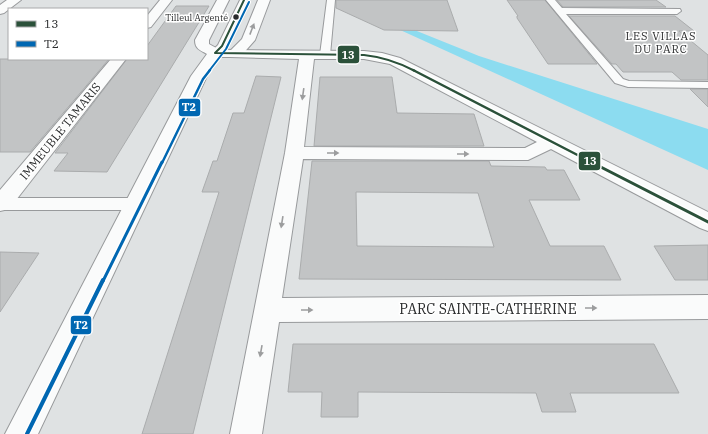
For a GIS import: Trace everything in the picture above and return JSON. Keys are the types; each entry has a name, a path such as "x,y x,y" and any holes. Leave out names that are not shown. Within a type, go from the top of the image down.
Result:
{"street":[{"path":"0,10 15,0"},
{"path":"148,23 166,0"},
{"path":"224,0 202,40 202,46 225,54 364,55 382,57 395,61 708,222"},
{"path":"21,434 199,76 225,54 248,40 264,0"},
{"path":"246,434 268,310 303,91 316,55"},
{"name":"IMMEUBLE TAMARIS","path":"0,203 118,60"},
{"path":"294,153 528,154 544,146 550,141"},
{"name":"PARC SAINTE-CATHERINE","path":"268,310 708,307"}],"lane":[{"path":"225,54 222,46 244,0"},
{"path":"316,55 331,0"},
{"path":"550,0 619,81 628,84 708,85"},
{"path":"559,11 677,11"},
{"path":"0,203 135,204"}],"shaded area":[{"path":"376,19 387,19 479,56 708,129 708,170"}],"building":[{"path":"336,0 447,0 458,31 384,30 336,8"},
{"path":"507,0 545,0 597,64 548,64 517,18 518,16"},
{"path":"557,0 656,0 666,7 563,7"},
{"path":"176,6 209,6 107,172 54,171 68,153 55,153 126,60 148,60 148,45"},
{"path":"569,16 675,16 694,31 679,31 708,55 708,80 681,80 672,72 623,72 616,64 612,64"},
{"path":"0,59 108,60 30,152 0,152"},
{"path":"256,76 281,77 193,434 142,434 219,192 202,192 213,161 217,161 233,113 244,113"},
{"path":"320,77 392,77 397,113 474,114 484,146 314,146"},
{"path":"690,89 708,89 708,107"},
{"path":"312,161 489,161 491,166 545,167 547,170 564,170 580,200 529,200 550,246 604,246 621,280 299,279","holes":["356,192 478,193 494,247 357,246"]},
{"path":"708,245 708,280 675,280 654,246"},
{"path":"0,252 39,253 0,312"},
{"path":"293,344 654,344 679,393 570,393 576,412 542,412 536,393 358,392 358,417 321,417 322,392 288,392"}],"transit line":[{"name":"13","path":"215,53 222,46 244,0"},
{"name":"T2","path":"27,434 203,79 226,49 249,2"},
{"name":"13","path":"215,53 364,55 382,57 395,61 708,222"}],"place":[{"name":"Tilleul Argenté","path":"236,17"}],"district":[{"name":"LES VILLAS DU PARC","path":"661,42"}]}
